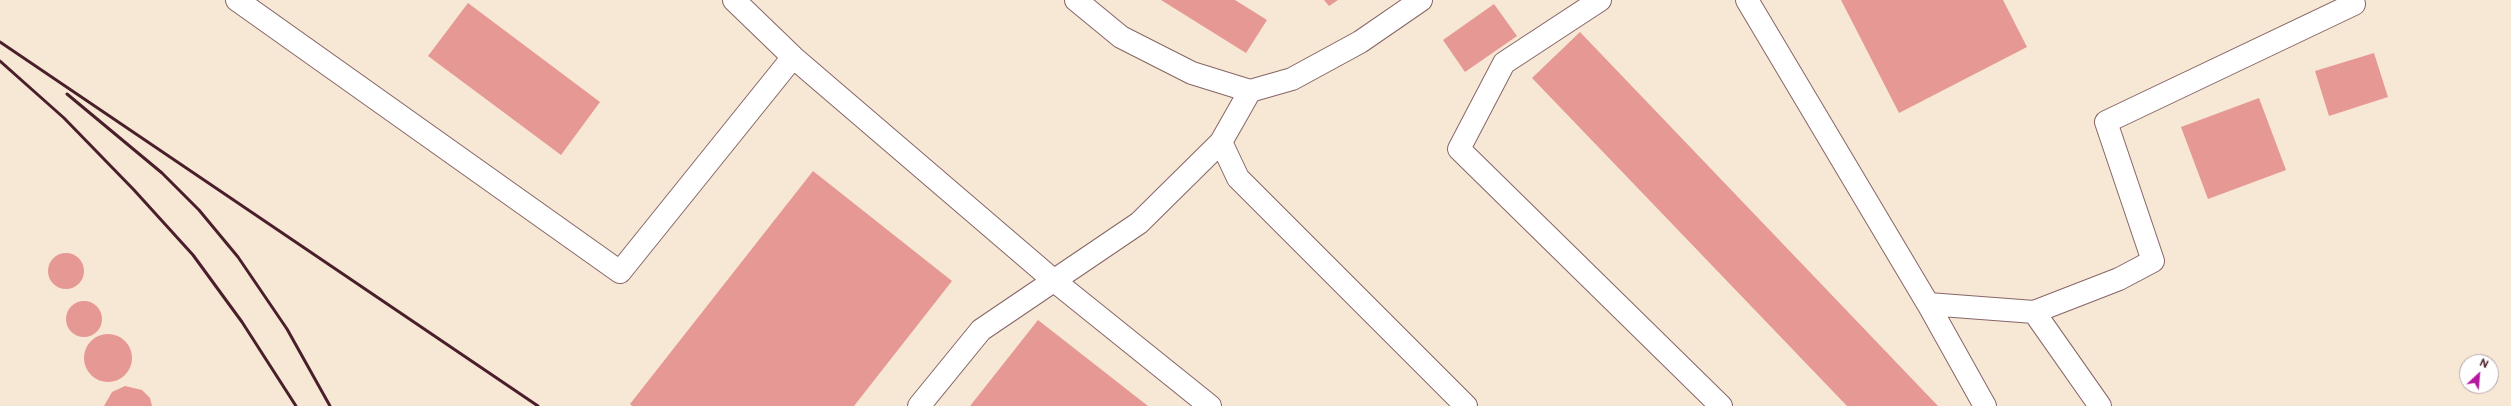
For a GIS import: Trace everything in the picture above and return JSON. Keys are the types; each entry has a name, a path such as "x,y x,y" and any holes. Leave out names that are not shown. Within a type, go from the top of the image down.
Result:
{"street":[{"path":"237,0 620,272 793,57"},
{"path":"734,0 793,57 1052,280 1210,406"},
{"path":"1076,0 1121,37 1192,73 1250,91 1292,79 1360,42 1421,0"},
{"path":"1600,0 1504,63 1459,149 1721,406"},
{"path":"1747,0 1928,304 1985,406"},
{"path":"1928,304 2034,312 2119,279 2153,261 2106,122 2354,4"},
{"path":"919,406 981,330 1052,280 1139,223 1221,142 1250,91"},
{"path":"1221,142 1238,178 1466,406"},
{"path":"2034,312 2100,406"}],"building":[{"path":"1161,0 1235,0 1267,20 1246,53"},
{"path":"1324,0 1338,0 1329,6"},
{"path":"1841,0 2003,0 2027,47 1899,113"},
{"path":"468,3 600,102 561,155 428,56"},
{"path":"1494,4 1517,36 1465,72 1443,40"},
{"path":"1580,32 1938,406 1847,406 1532,78"},
{"path":"2374,53 2388,97 2329,116 2315,71"},
{"path":"2259,98 2286,170 2208,199 2181,127"},
{"path":"813,171 952,281 854,406 632,406 630,404"},
{"path":"66,253 79,258 84,271 79,284 66,289 53,284 48,271 53,258"},
{"path":"84,301 97,306 102,319 97,332 84,337 71,332 66,319 71,306"},
{"path":"1038,320 1148,406 970,406"},
{"path":"103,334 113,334 122,338 128,344 131,349 131,367 122,378 113,382 103,382 94,378 88,372 84,363 84,353 88,344 94,338"},
{"path":"125,386 142,390 150,398 152,406 104,406 112,392"}],"railway":[{"path":"0,42 538,406"},
{"path":"0,61 64,118 134,190 193,255 242,322 296,406"},
{"path":"67,94 162,173 199,210 238,257 287,329 330,406"}]}
